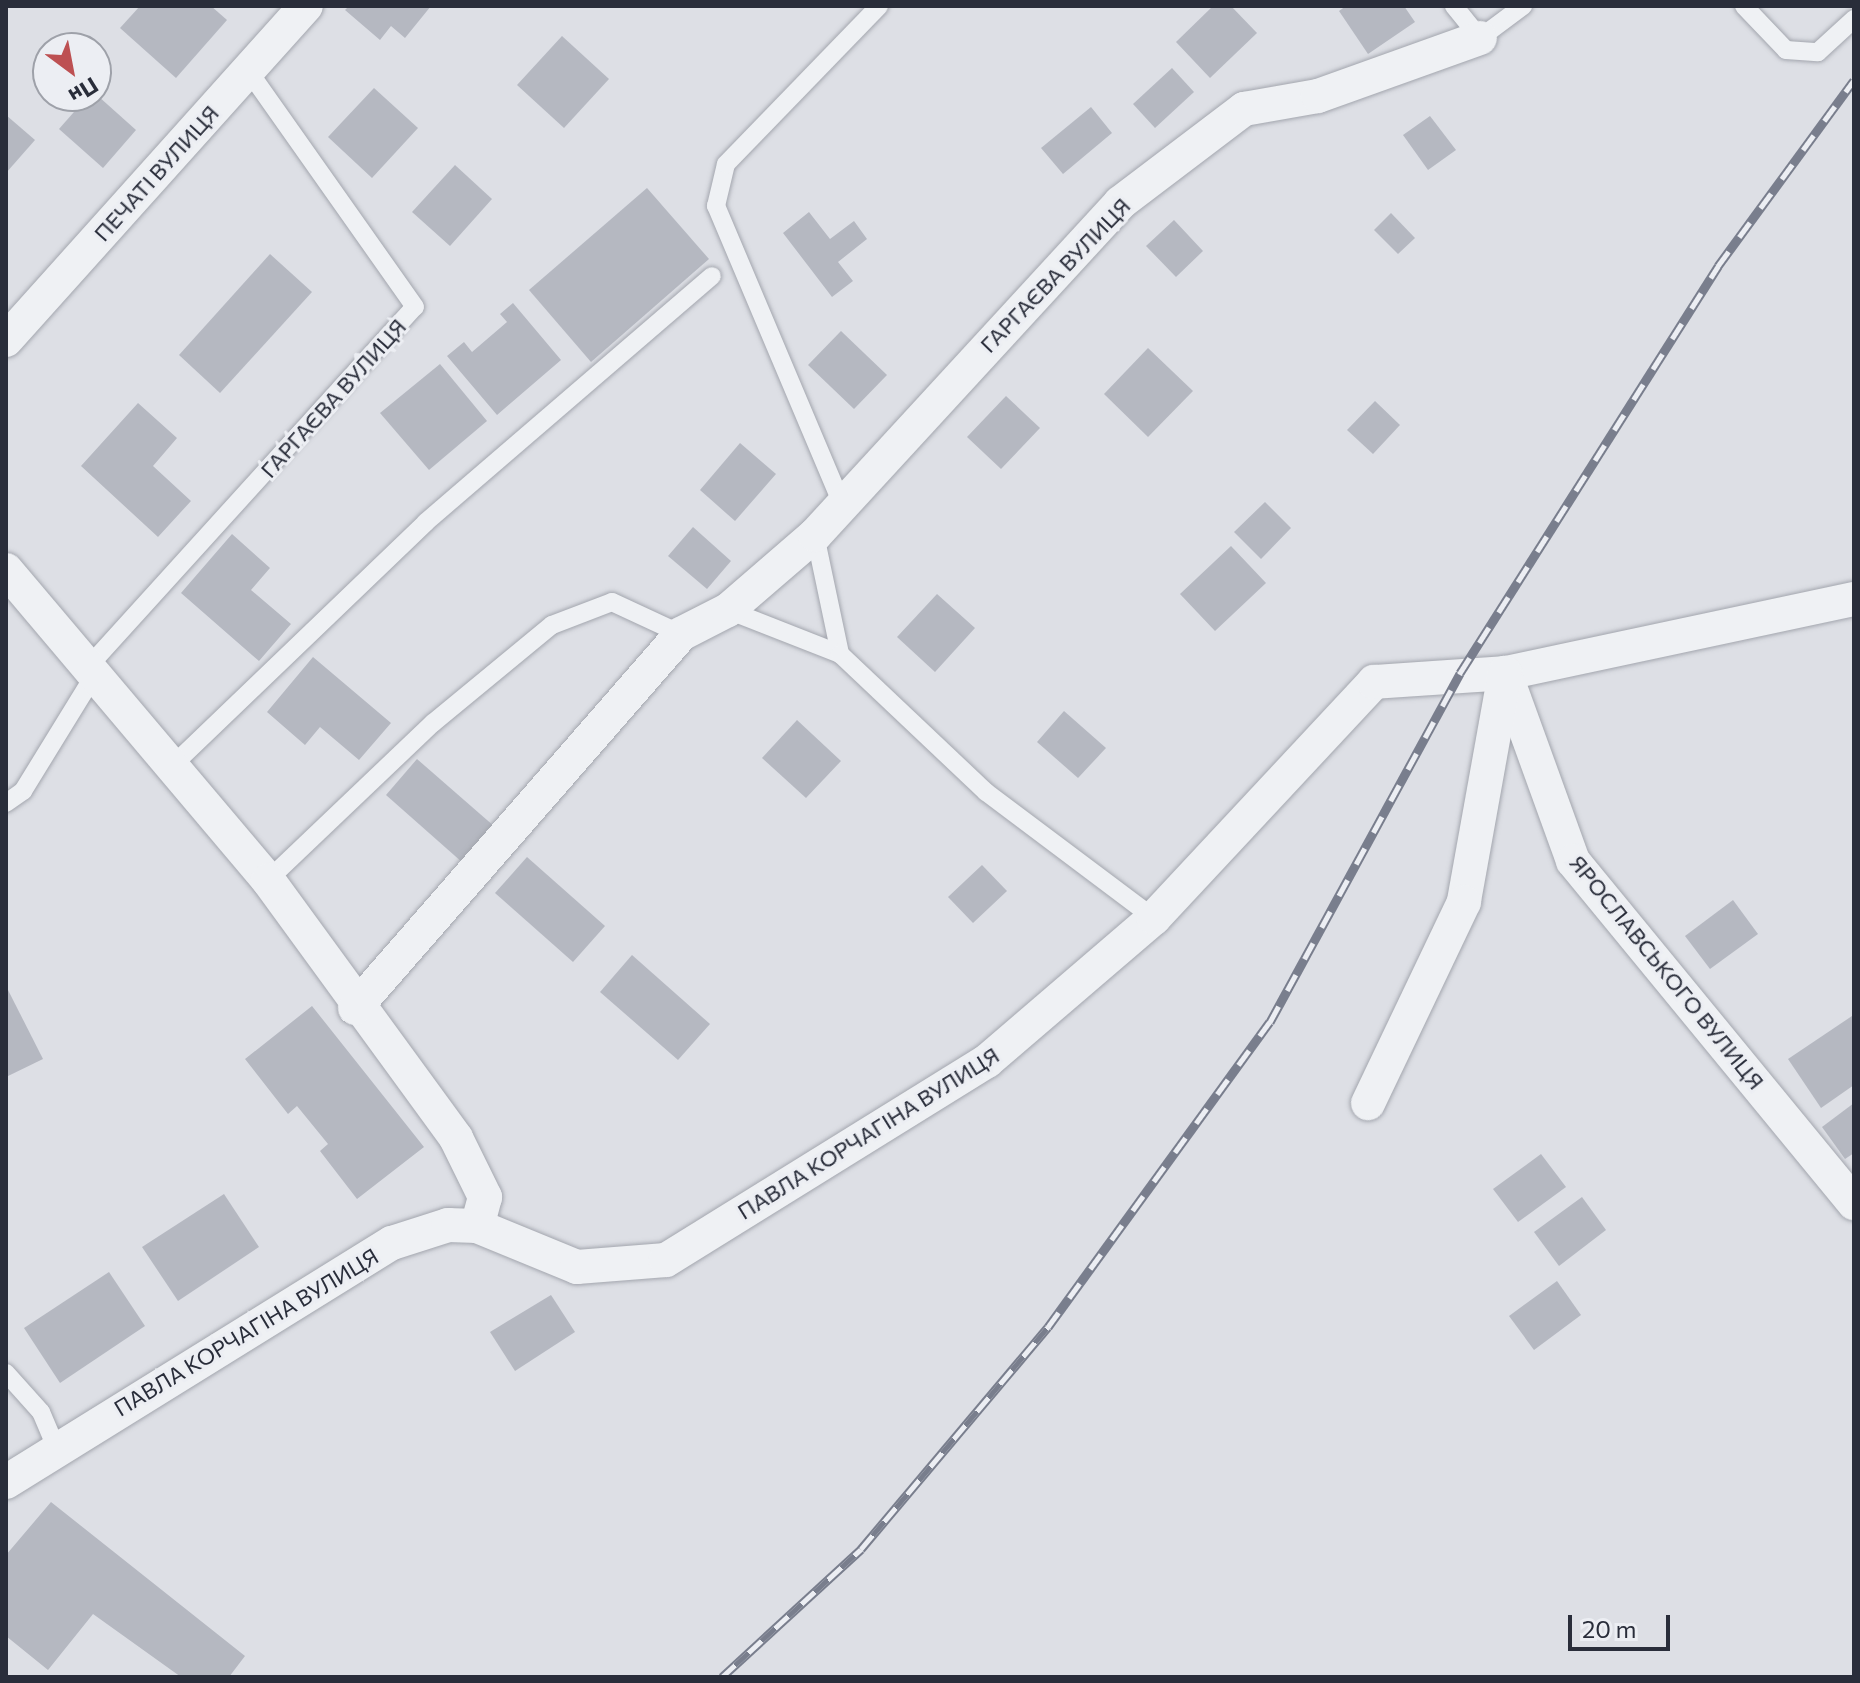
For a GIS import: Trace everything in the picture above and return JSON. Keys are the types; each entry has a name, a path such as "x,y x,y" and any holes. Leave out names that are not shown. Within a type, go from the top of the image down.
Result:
{"street":[{"name":"ПЕЧАТІ ВУЛИЦЯ","path":"6,340 306,6"},
{"name":"ГАРГАЄВА ВУЛИЦЯ","path":"355,1008 681,634 728,610 815,535 1120,203 1244,109 1318,96 1480,38"},
{"path":"6,570 268,880 355,1008 456,1138 485,1197 477,1226"},
{"name":"ПАВЛА КОРЧАГІНА ВУЛИЦЯ","path":"6,1482 56,1448 392,1243 448,1225 477,1226 577,1267 666,1260 987,1061 1154,918 1374,682 1505,673 1854,599"},
{"path":"1368,1103 1464,902 1505,673"},
{"name":"ЯРОСЛАВСЬКОГО ВУЛИЦЯ","path":"1505,673 1573,861 1854,1203"}],"lane":[{"path":"842,504 716,206 726,164 879,6"},
{"path":"1454,6 1480,38"},
{"name":"ГАРГАЄВА ВУЛИЦЯ","path":"1480,38 1523,6"},
{"path":"1744,6 1786,50 1818,52 1854,19"},
{"name":"ГАРГАЄВА ВУЛИЦЯ","path":"92,671 415,307 248,70"},
{"path":"172,766 426,522 712,276"},
{"path":"815,535 840,654"},
{"path":"268,880 433,723 552,625 612,602 681,634"},
{"path":"728,610 840,654 986,792 1154,918"},
{"path":"6,803 23,791 92,671"},
{"path":"6,1373 41,1412 56,1448"}],"building":[{"path":"140,6 211,6 227,20 176,78 120,28"},
{"path":"349,6 431,6 405,38 391,26 380,40 345,10"},
{"path":"1213,6 1231,6 1257,33 1210,78 1176,42"},
{"path":"1346,6 1404,6 1415,22 1368,54 1339,11"},
{"path":"562,36 609,79 564,128 517,85"},
{"path":"1172,68 1194,92 1155,128 1133,104"},
{"path":"374,88 418,128 372,178 328,137"},
{"path":"1091,107 1112,133 1063,174 1041,148"},
{"path":"112,109 136,130 103,168 59,129 74,112 112,112"},
{"path":"6,115 35,140 6,173"},
{"path":"1430,116 1456,150 1428,170 1403,135"},
{"path":"455,165 492,199 450,246 412,212"},
{"path":"647,188 709,259 591,362 529,290"},
{"path":"809,212 830,239 854,221 867,239 838,262 853,281 832,297 783,233"},
{"path":"1391,213 1415,238 1398,254 1374,230"},
{"path":"1174,220 1203,251 1176,277 1146,246"},
{"path":"270,254 312,292 220,393 179,355"},
{"path":"513,303 561,360 497,415 447,356 464,342 472,352 507,322 500,314"},
{"path":"841,331 887,375 854,409 808,365"},
{"path":"1148,348 1193,391 1148,437 1104,394"},
{"path":"440,364 487,421 429,470 380,413"},
{"path":"1006,396 1040,428 1001,469 967,437"},
{"path":"1375,401 1400,425 1373,454 1347,430"},
{"path":"138,403 177,438 153,466 191,501 158,537 81,466"},
{"path":"740,443 776,474 735,521 700,490"},
{"path":"1265,502 1291,528 1261,559 1234,532"},
{"path":"693,527 731,561 707,589 668,556"},
{"path":"232,534 270,568 251,590 291,624 259,661 181,593"},
{"path":"1231,546 1266,583 1215,631 1180,594"},
{"path":"937,594 975,628 935,672 897,637"},
{"path":"313,657 391,723 359,760 320,727 305,745 267,712"},
{"path":"1064,711 1106,748 1078,778 1037,742"},
{"path":"797,720 841,761 806,798 762,758"},
{"path":"417,759 495,827 463,863 386,795"},
{"path":"527,857 605,926 573,962 495,893"},
{"path":"982,865 1007,891 973,923 948,897"},
{"path":"1733,900 1758,934 1710,969 1685,936"},
{"path":"632,955 710,1024 678,1060 600,992"},
{"path":"6,991 43,1059 6,1077"},
{"path":"312,1006 424,1147 357,1199 320,1151 328,1144 297,1106 288,1114 245,1059"},
{"path":"1852,1016 1854,1085 1821,1108 1788,1059"},
{"path":"1854,1103 1854,1153 1845,1159 1822,1127"},
{"path":"1541,1154 1566,1187 1518,1222 1493,1189"},
{"path":"224,1194 259,1247 178,1301 142,1247"},
{"path":"1582,1197 1606,1230 1559,1266 1534,1232"},
{"path":"109,1272 145,1326 60,1383 24,1328"},
{"path":"1557,1281 1581,1315 1534,1350 1509,1316"},
{"path":"551,1295 575,1332 515,1371 490,1332"},
{"path":"51,1502 245,1656 229,1677 181,1677 93,1614 48,1670 6,1636 6,1555"}],"railway":[{"path":"722,1677 861,1549 1048,1327 1270,1022 1460,673 1718,266 1854,80"}]}
